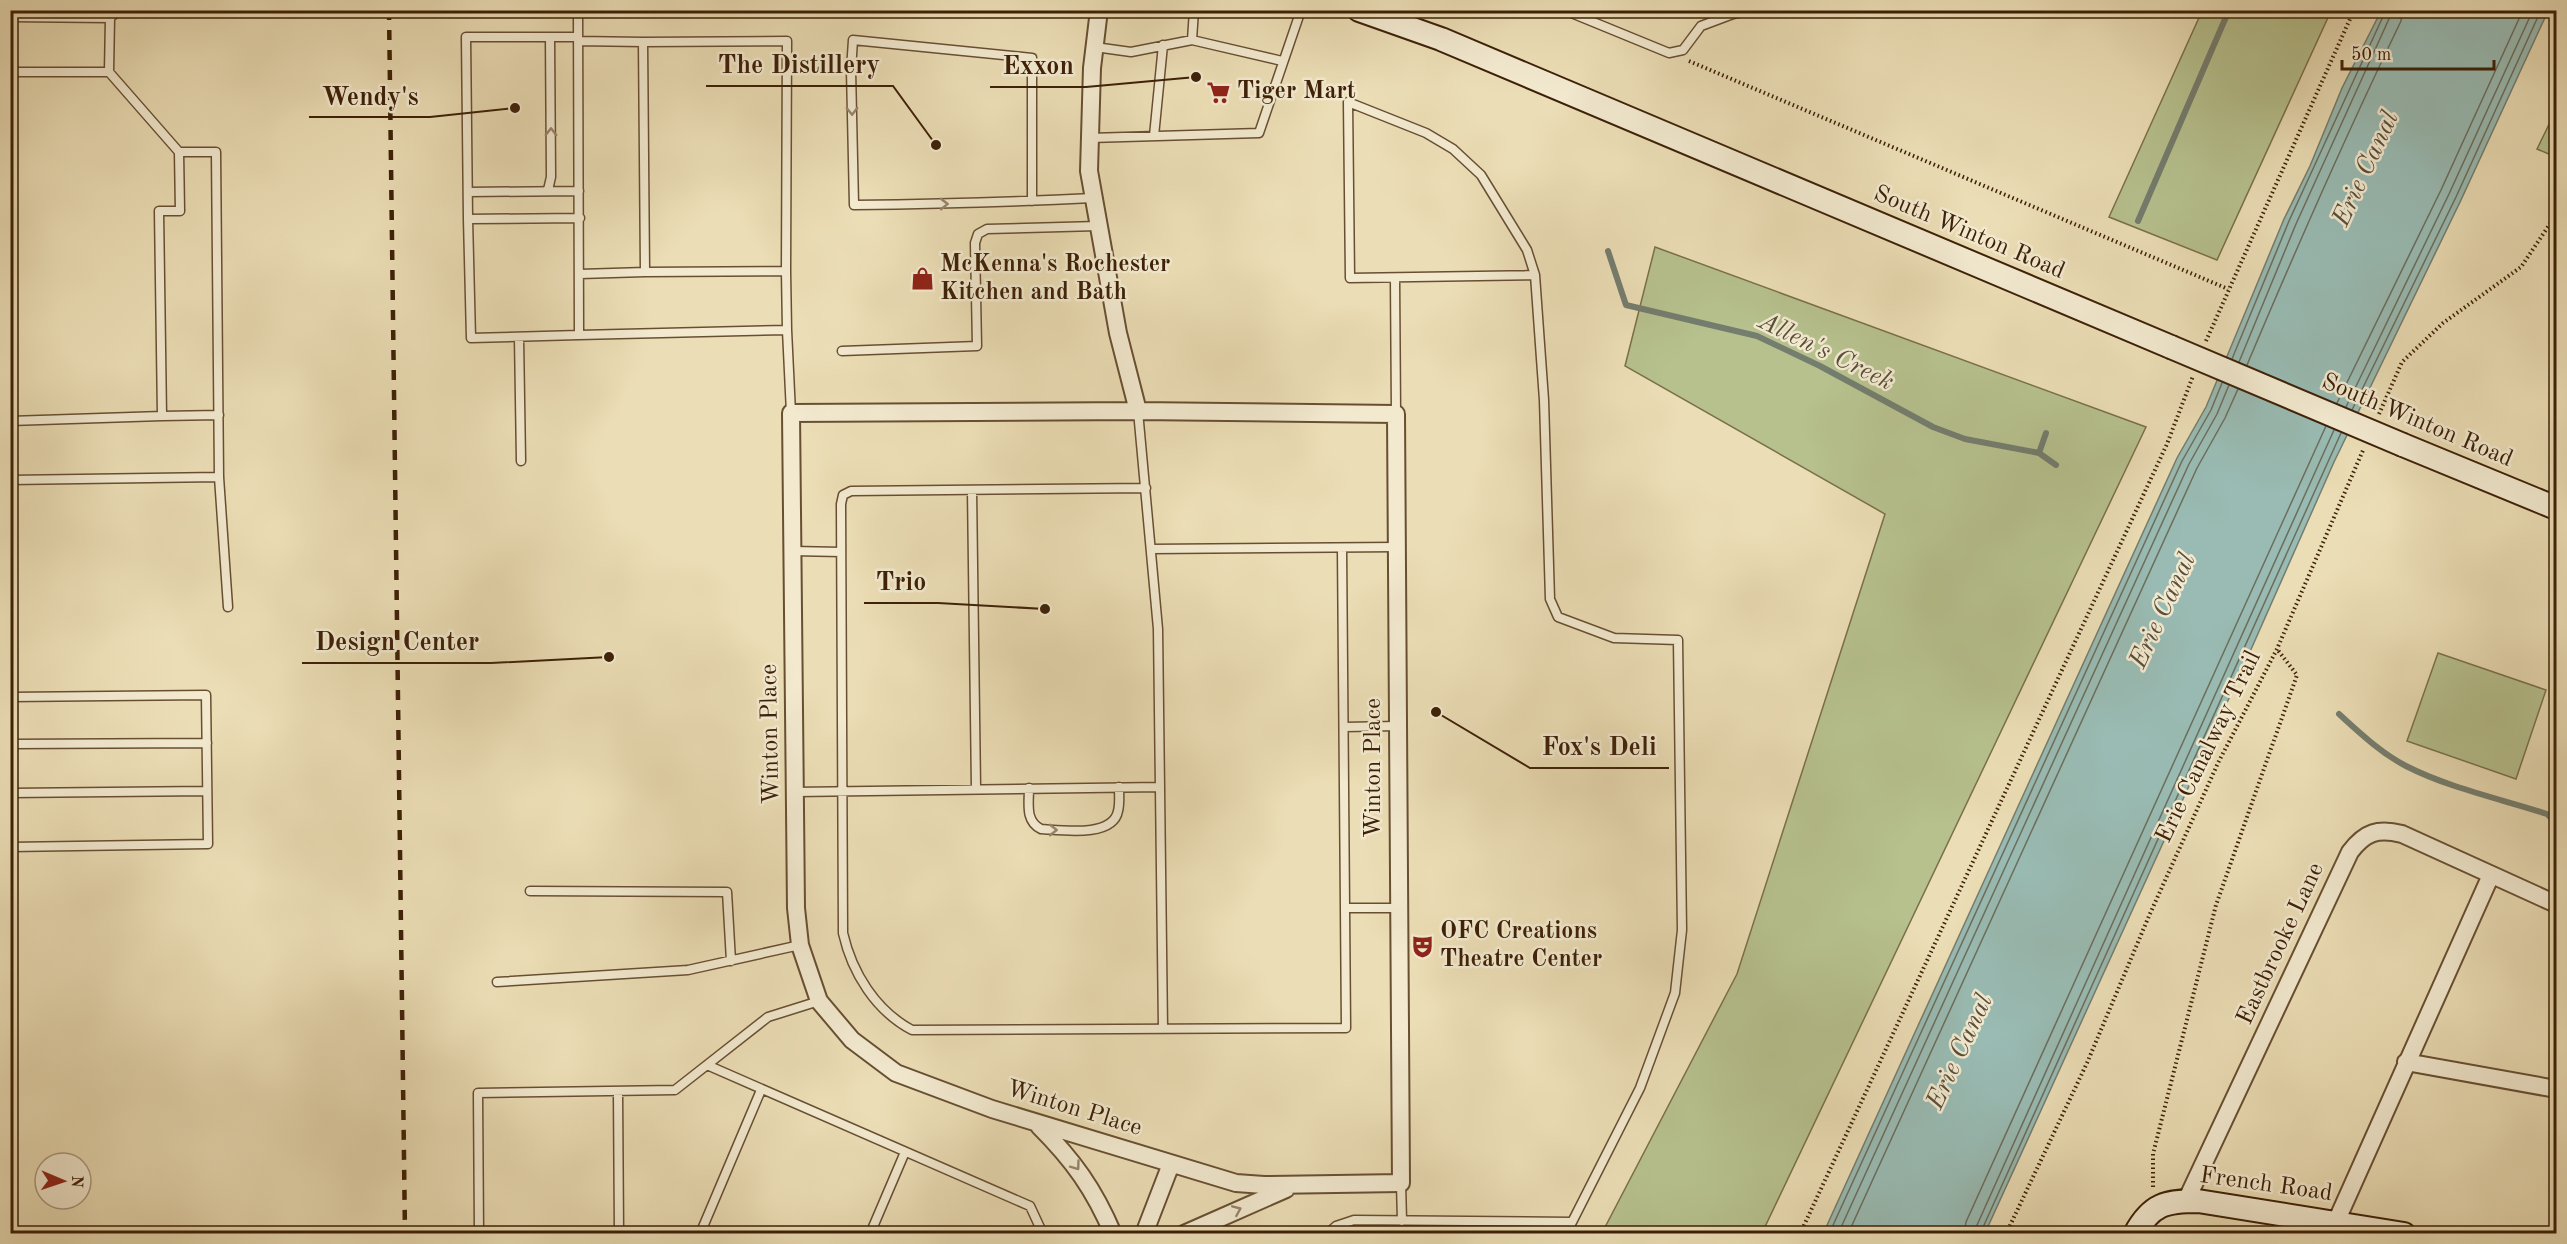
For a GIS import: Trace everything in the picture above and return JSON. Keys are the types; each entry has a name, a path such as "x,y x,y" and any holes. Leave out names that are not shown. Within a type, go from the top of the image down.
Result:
{"main road":[{"name":"South Winton Road","path":"1359,10 1452,44 2556,508"},
{"name":"French Road","path":"2154,1209 2170,1201 2222,1203 2404,1233"},
{"path":"2134,1233 2154,1209"}],"street":[{"path":"1099,10 1089,171 1118,333 1137,411"},
{"path":"791,413 1137,411 1396,414"},
{"name":"Winton Place","path":"791,413 796,908 800,945 819,1001 852,1040 896,1073 1036,1123 1236,1183 1264,1185 1401,1183 1396,414"},
{"name":"Eastbrooke Lane","path":"2186,1201 2350,852 2359,840 2372,831 2386,830 2402,834 2556,904"},
{"path":"2336,1222 2491,875"},
{"path":"2406,1062 2556,1089"},
{"path":"1036,1123 1068,1155 1092,1188 1113,1233"},
{"path":"1144,1233 1172,1164"},
{"path":"1184,1233 1297,1184"}],"lane":[{"path":"118,10 110,18 109,72 179,152 180,211 159,211 162,416"},
{"path":"578,10 579,335"},
{"path":"1192,40 1194,10"},
{"path":"1090,138 1259,133 1301,10"},
{"path":"1564,10 1669,52 1683,50 1701,26 1732,14 1753,10"},
{"path":"10,17 110,18"},
{"path":"787,330 471,338 466,37 550,37 643,42 787,41 786,271 791,413"},
{"path":"548,190 551,177 550,37"},
{"path":"1032,201 1032,58 853,40 854,205 974,203 1032,201 1093,198"},
{"path":"1095,47 1131,52 1192,40 1282,61"},
{"path":"643,42 645,272"},
{"path":"1154,136 1163,45"},
{"path":"10,72 109,72"},
{"path":"1535,276 1350,278 1348,102 1426,133 1453,149 1481,175 1527,250 1535,276 1544,400 1550,599 1558,617 1614,638 1678,640 1682,930 1675,993 1640,1088 1566,1233"},
{"path":"179,152 216,152 219,477 228,608"},
{"path":"468,192 579,190"},
{"path":"468,219 579,218"},
{"path":"842,351 977,346 975,243 978,234 987,229 1098,226"},
{"path":"580,274 786,271"},
{"path":"1395,279 1396,414"},
{"path":"519,337 521,461"},
{"path":"1137,411 1158,629 1163,1029"},
{"path":"10,421 219,415"},
{"path":"10,480 219,477"},
{"path":"1146,488 851,491 843,495 841,504 843,933 847,953 877,1003 896,1021 912,1030 1346,1028 1342,548"},
{"path":"972,490 976,789"},
{"path":"1151,549 1397,547"},
{"path":"793,551 841,552"},
{"path":"10,697 206,695 208,844 10,847"},
{"path":"1344,727 1398,726"},
{"path":"10,744 207,743"},
{"path":"1029,788 1029,816 1033,825 1041,830 1097,830 1110,824 1118,813 1119,787"},
{"path":"795,792 1160,787"},
{"path":"10,793 207,791"},
{"path":"530,891 727,892 731,961"},
{"path":"1346,908 1400,908"},
{"path":"497,982 688,970 800,945"},
{"path":"479,1233 478,1093 675,1090 768,1017 819,1001"},
{"path":"707,1065 1030,1206 1043,1233"},
{"path":"700,1233 761,1090"},
{"path":"618,1092 619,1233"},
{"path":"870,1233 905,1152"},
{"path":"1401,1183 1402,1221"},
{"path":"1327,1233 1336,1226 1354,1220 1572,1222"}],"path":[{"path":"2204,348 2228,289 2354,10"},
{"path":"1669,52 2228,289"},
{"path":"1800,1233 2167,444 2195,369"},
{"name":"Erie Canalway Trail","path":"2006,1233 2087,1063 2149,916 2218,763 2277,649 2297,675 2216,905 2195,978 2153,1154 2154,1209"}],"green space":[{"path":"2202,11 2331,11 2217,260 2109,217"},
{"path":"2556,110 2556,157 2537,149"},
{"path":"1655,247 2146,427 1762,1233 1602,1233 1737,974 1885,514 1625,366"},
{"path":"2438,653 2546,690 2516,779 2407,741"}],"water":[{"name":"Erie Canal","path":"2381,11 2548,11 2461,200 2334,462 2241,672 1985,1233 1823,1234 2177,458 2206,407 2284,219 2310,166 2342,88"}],"waterway":[{"path":"2138,221 2229,10"},
{"name":"Allen's Creek","path":"1608,251 1626,305 1757,336 1820,366 1933,427 1965,439 2039,453 2056,465"},
{"path":"2039,453 2046,433"},
{"name":"Allen's Creek","path":"2339,714 2379,749 2406,766 2457,787 2547,814 2556,823"}],"railway":[{"path":"389,10 405,1234"}],"place":[{"name":"Exxon","path":"1196,77"},
{"name":"Tiger Mart","path":"1219,92"},
{"name":"Wendy's","path":"515,108"},
{"name":"The Distillery","path":"936,145"},
{"name":"McKenna's Rochester Kitchen and Bath","path":"922,279"},
{"name":"Trio","path":"1045,609"},
{"name":"Design Center","path":"609,657"},
{"name":"Fox's Deli","path":"1436,712"},
{"name":"OFC Creations Theatre Center","path":"1422,946"}]}
